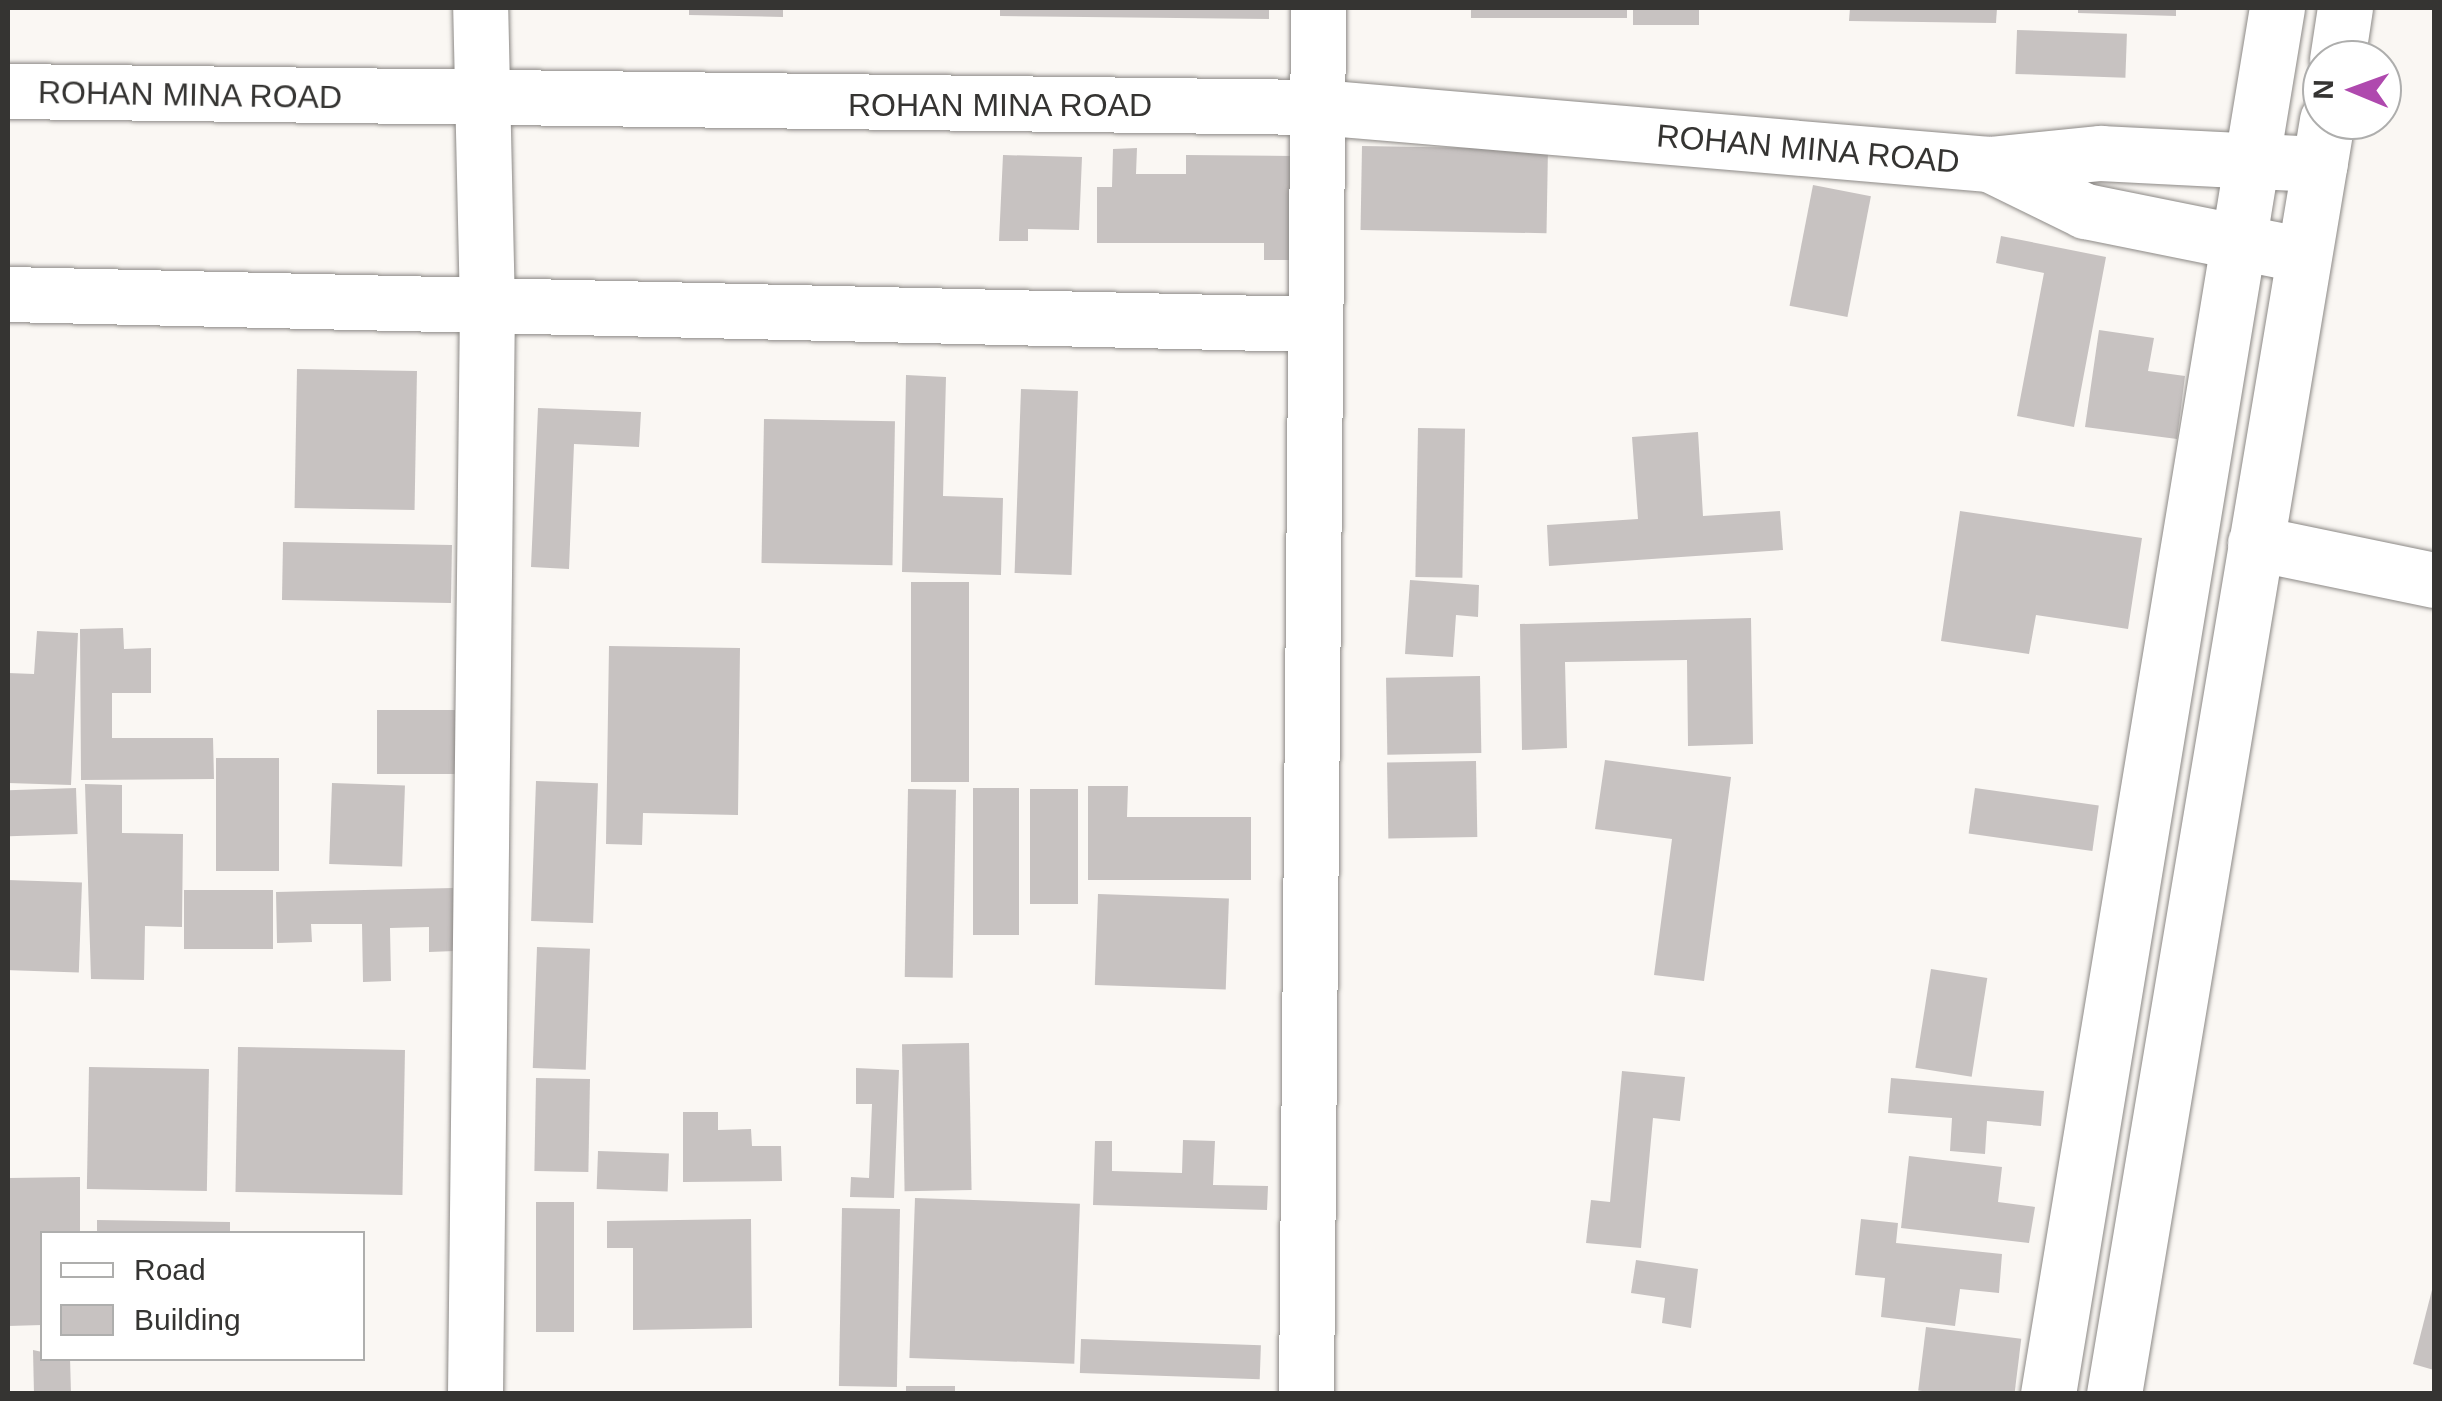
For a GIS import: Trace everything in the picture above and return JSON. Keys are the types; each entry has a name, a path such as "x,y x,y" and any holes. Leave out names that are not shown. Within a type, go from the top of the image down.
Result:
{"street":[{"path":"475,1394 487,308 480,8"},
{"path":"1306,1394 1318,8"},
{"path":"2048,1394 2278,8"},
{"path":"2340,40 2345,8"},
{"name":"ROHAN MINA ROAD","path":"8,92 1318,108 1989,164 2100,153 2253,155 2324,142"},
{"path":"2114,1394 2324,142"},
{"name":"ROHAN MINA ROAD","path":"1989,164 2085,211 2240,248 2303,255"},
{"path":"8,294 1314,324"},
{"path":"2255,544 2434,580"}],"building":[{"path":"689,8 783,8 783,17 689,15"},
{"path":"1000,8 1269,8 1269,19 1000,16"},
{"path":"1471,8 1627,8 1627,18 1471,18"},
{"path":"1633,8 1699,8 1699,25 1633,25"},
{"path":"1850,8 1997,8 1996,23 1849,21"},
{"path":"2078,8 2176,8 2176,16 2078,13"},
{"path":"2017,30 2127,34 2125,78 2015,74"},
{"path":"1362,146 1548,149 1547,233 1361,230"},
{"path":"1137,148 1136,174 1186,174 1186,155 1293,156 1293,260 1264,260 1264,243 1097,243 1097,187 1112,187 1113,149"},
{"path":"1003,155 1082,157 1079,230 1028,229 1028,241 999,241"},
{"path":"1813,185 1871,196 1847,317 1790,306"},
{"path":"2001,236 2106,257 2074,427 2017,416 2044,273 1996,263"},
{"path":"2099,330 2154,338 2148,371 2185,376 2177,439 2085,427"},
{"path":"297,369 417,371 415,510 295,508"},
{"path":"906,375 946,377 943,496 1003,498 1001,575 902,572"},
{"path":"1021,389 1078,391 1072,575 1015,573"},
{"path":"538,408 641,412 639,447 574,444 569,569 531,567"},
{"path":"764,419 895,421 892,565 761,563"},
{"path":"1418,428 1465,429 1462,578 1415,577"},
{"path":"1698,432 1703,516 1780,511 1783,550 1549,566 1547,525 1638,519 1632,437"},
{"path":"1960,511 2142,538 2128,629 2036,615 2029,654 1941,641"},
{"path":"283,542 452,545 451,603 282,600"},
{"path":"1410,580 1479,585 1478,617 1456,615 1453,657 1405,654"},
{"path":"911,582 969,582 969,782 911,782"},
{"path":"1751,618 1753,744 1688,746 1687,660 1565,662 1567,748 1522,750 1520,624"},
{"path":"123,628 124,649 151,648 151,693 112,693 112,738 213,738 214,779 81,780 80,629"},
{"path":"37,631 78,633 71,785 8,783 8,673 34,674"},
{"path":"609,646 740,648 738,815 643,813 642,845 606,844"},
{"path":"1480,676 1481,753 1387,755 1386,678"},
{"path":"377,710 455,710 455,774 377,774"},
{"path":"216,758 279,758 279,871 216,871"},
{"path":"1605,760 1731,777 1704,981 1654,975 1672,839 1595,829"},
{"path":"1476,761 1477,837 1388,839 1387,763"},
{"path":"536,781 598,783 593,923 531,921"},
{"path":"332,783 405,786 402,866 329,864"},
{"path":"85,784 122,785 122,833 183,834 182,927 145,926 144,980 91,979"},
{"path":"1088,786 1128,786 1127,817 1251,817 1251,880 1088,880"},
{"path":"76,788 78,834 10,836 8,790"},
{"path":"973,788 1019,788 1019,935 973,935"},
{"path":"1975,788 2099,805 2092,851 1969,834"},
{"path":"908,789 956,790 953,978 905,977"},
{"path":"1030,789 1078,789 1078,904 1030,904"},
{"path":"8,880 82,883 79,973 8,970"},
{"path":"453,888 455,951 429,952 429,927 390,928 391,981 363,982 362,924 311,924 312,942 277,943 276,892"},
{"path":"184,890 273,890 273,949 184,949"},
{"path":"1098,894 1229,899 1226,990 1095,985"},
{"path":"537,947 590,949 586,1070 533,1068"},
{"path":"1931,969 1987,978 1972,1077 1915,1068"},
{"path":"969,1043 972,1190 905,1191 902,1044"},
{"path":"238,1047 405,1050 402,1195 235,1192"},
{"path":"89,1067 209,1069 207,1191 87,1189"},
{"path":"856,1068 899,1070 894,1198 850,1197 851,1177 869,1178 872,1104 856,1104"},
{"path":"1622,1071 1685,1077 1680,1121 1653,1118 1641,1248 1586,1243 1591,1200 1610,1202"},
{"path":"536,1078 590,1079 588,1172 534,1171"},
{"path":"1891,1078 2044,1091 2041,1126 1987,1121 1985,1154 1950,1151 1952,1118 1888,1113"},
{"path":"683,1112 718,1112 718,1130 751,1129 752,1146 781,1146 782,1181 683,1182"},
{"path":"1183,1140 1215,1141 1213,1185 1268,1186 1267,1210 1093,1205 1095,1141 1112,1141 1112,1171 1182,1173"},
{"path":"598,1151 669,1153 668,1191 597,1189"},
{"path":"1909,1156 2002,1167 1998,1202 2035,1207 2029,1243 1901,1228"},
{"path":"80,1177 80,1231 40,1231 40,1325 8,1326 8,1178"},
{"path":"915,1198 1080,1204 1074,1364 909,1358"},
{"path":"536,1202 574,1202 574,1332 536,1332"},
{"path":"842,1208 900,1209 897,1387 839,1386"},
{"path":"751,1219 752,1328 633,1330 633,1248 607,1248 607,1221"},
{"path":"1861,1219 1898,1223 1896,1243 2002,1254 1999,1293 1960,1289 1955,1326 1881,1317 1885,1278 1855,1275"},
{"path":"97,1220 230,1222 230,1231 97,1231"},
{"path":"1636,1260 1698,1269 1691,1328 1662,1323 1665,1298 1631,1293"},
{"path":"2434,1286 2434,1370 2413,1364"},
{"path":"1926,1327 2021,1339 2014,1394 1918,1391"},
{"path":"1081,1339 1261,1345 1260,1379 1080,1373"},
{"path":"33,1350 40,1352 40,1361 70,1361 71,1394 34,1394"},
{"path":"906,1386 955,1386 955,1394 906,1394"}]}
